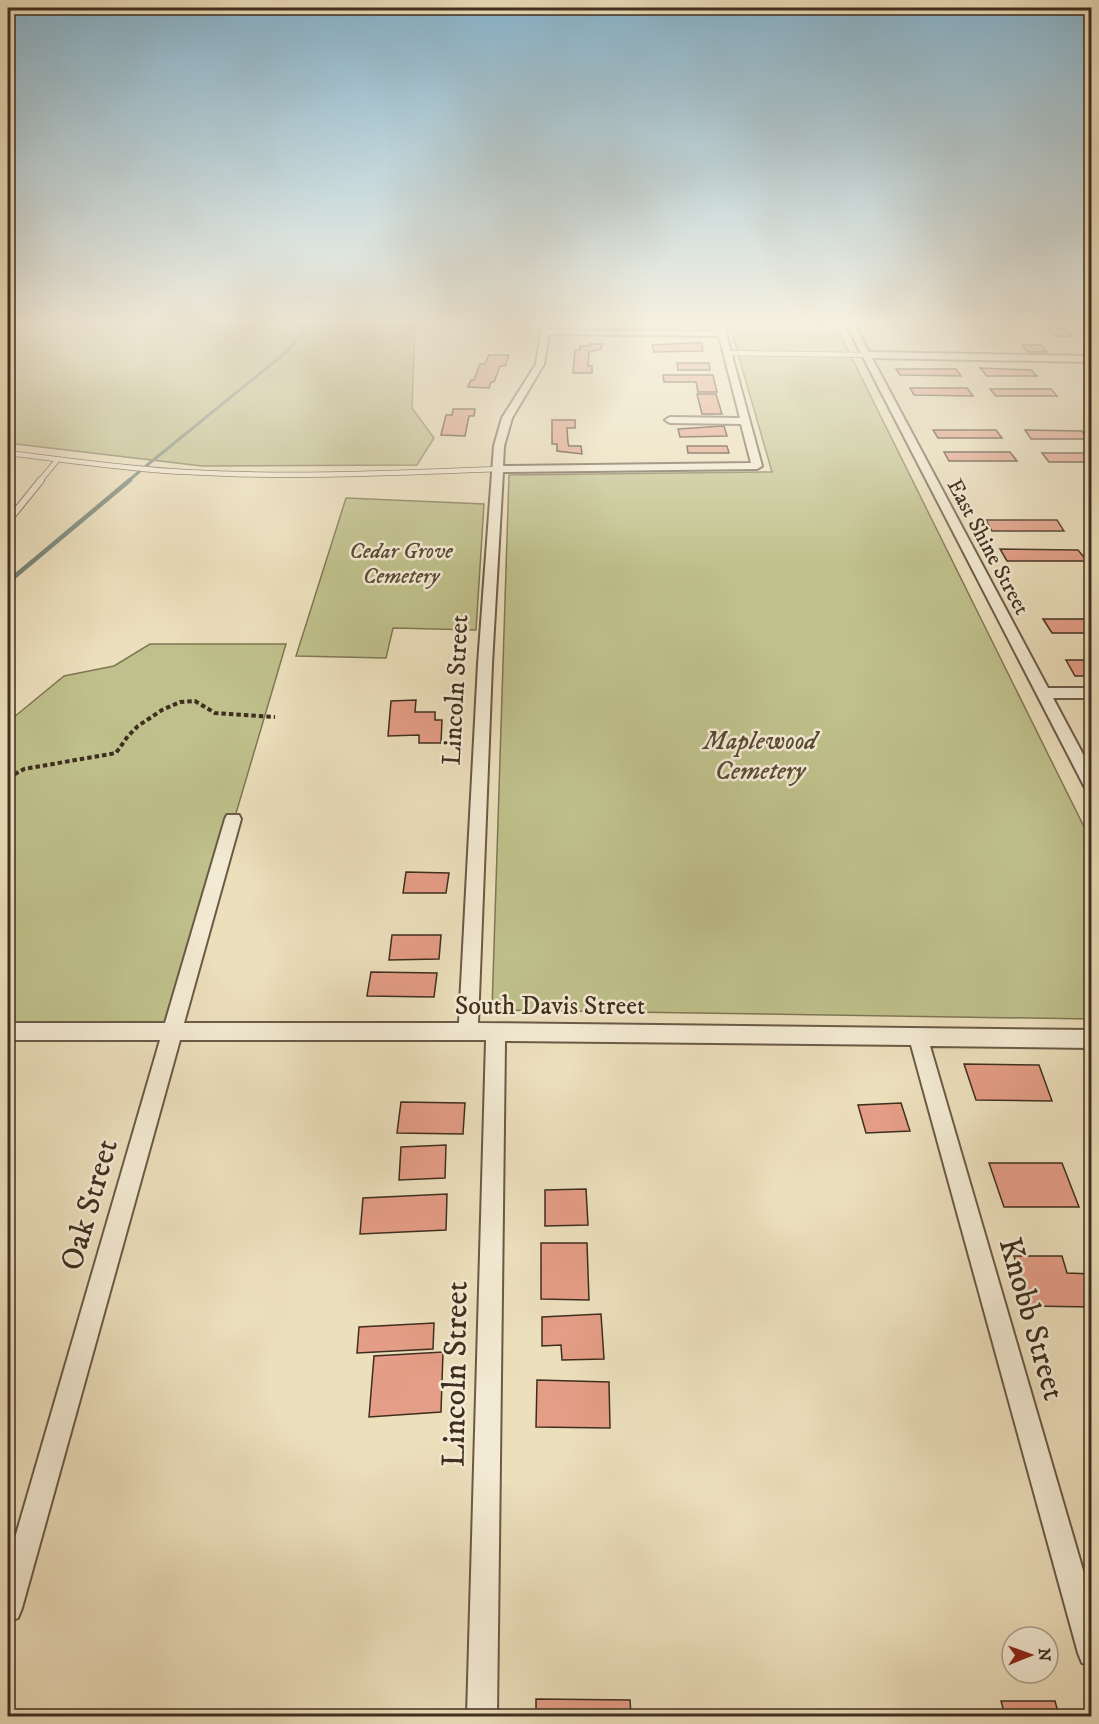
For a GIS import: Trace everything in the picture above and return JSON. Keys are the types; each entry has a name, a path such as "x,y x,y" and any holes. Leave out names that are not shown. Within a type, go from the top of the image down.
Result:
{"street":[{"name":"Lincoln Street","path":"468,1033 497,469 499,446 507,418 514,406"},
{"path":"497,469 758,466 741,406"},
{"name":"East Shine Street","path":"892,406 1092,786"},
{"path":"670,420 745,421"},
{"path":"1043,693 1092,693"},
{"name":"Oak Street","path":"8,1608 233,819"},
{"name":"South Davis Street","path":"8,1031 496,1032 1092,1039"},
{"name":"Lincoln Street","path":"482,1716 496,1032"},
{"name":"Knobb Street","path":"918,1037 1092,1653"}],"lane":[{"path":"8,453 138,468 233,474 338,475 497,469"},
{"path":"8,521 58,459"}],"path":[{"path":"8,778 24,769 116,753 132,731 161,712 186,701 195,701 206,711 215,713 275,717"}],"green space":[{"path":"8,406 412,406 434,438 417,465 202,466 8,443"},
{"name":"Maplewood Cemetery","path":"753,406 876,406 1091,841 1091,1019 492,1010 509,475 772,472"},
{"name":"Cedar Grove Cemetery","path":"346,498 484,504 476,630 393,628 386,658 296,656"},
{"path":"150,644 286,644 172,1030 8,1029 8,722 64,676 114,666"}],"building":[{"path":"700,406 720,406 722,414 702,414"},
{"path":"453,409 475,409 474,416 469,416 465,436 441,435 446,415 452,415"},
{"path":"552,420 575,420 575,428 567,428 568,443 569,446 581,446 582,454 557,451 557,444 552,444"},
{"path":"724,426 727,436 680,437 678,429"},
{"path":"933,430 996,430 1002,438 938,438"},
{"path":"1025,430 1082,431 1088,439 1031,439"},
{"path":"687,446 727,446 729,453 688,453"},
{"path":"944,452 1010,452 1017,461 949,461"},
{"path":"1042,453 1092,453 1092,462 1049,462"},
{"path":"986,520 1057,520 1064,531 992,531"},
{"path":"1000,549 1078,550 1087,561 1007,561"},
{"path":"1043,619 1092,619 1092,633 1052,633"},
{"path":"1066,660 1092,660 1092,676 1075,676"},
{"path":"416,700 415,712 435,712 435,720 442,720 441,743 419,743 419,735 388,736 391,701"},
{"path":"406,872 449,873 446,893 403,893"},
{"path":"392,935 441,935 439,959 389,960"},
{"path":"371,972 437,973 434,997 367,996"},
{"path":"964,1064 1039,1065 1052,1101 976,1100"},
{"path":"401,1102 465,1103 463,1134 397,1133"},
{"path":"901,1103 910,1131 866,1133 858,1105"},
{"path":"446,1145 445,1178 399,1180 401,1147"},
{"path":"989,1163 1062,1163 1079,1207 1004,1207"},
{"path":"586,1189 588,1225 545,1226 545,1190"},
{"path":"447,1194 446,1230 360,1234 363,1198"},
{"path":"541,1243 587,1243 589,1300 541,1299"},
{"path":"1014,1256 1062,1256 1067,1273 1092,1274 1092,1307 1029,1306"},
{"path":"601,1314 604,1359 562,1360 561,1345 542,1346 542,1317"},
{"path":"434,1323 433,1349 357,1353 359,1327"},
{"path":"443,1352 441,1412 369,1417 374,1356"},
{"path":"537,1380 609,1382 610,1428 536,1427"},
{"path":"536,1699 630,1700 631,1716 536,1716"},
{"path":"1001,1701 1055,1701 1059,1716 1005,1716"}],"waterway":[{"path":"146,466 219,406"},
{"path":"128,481 139,472"},
{"path":"8,582 130,480"}]}
